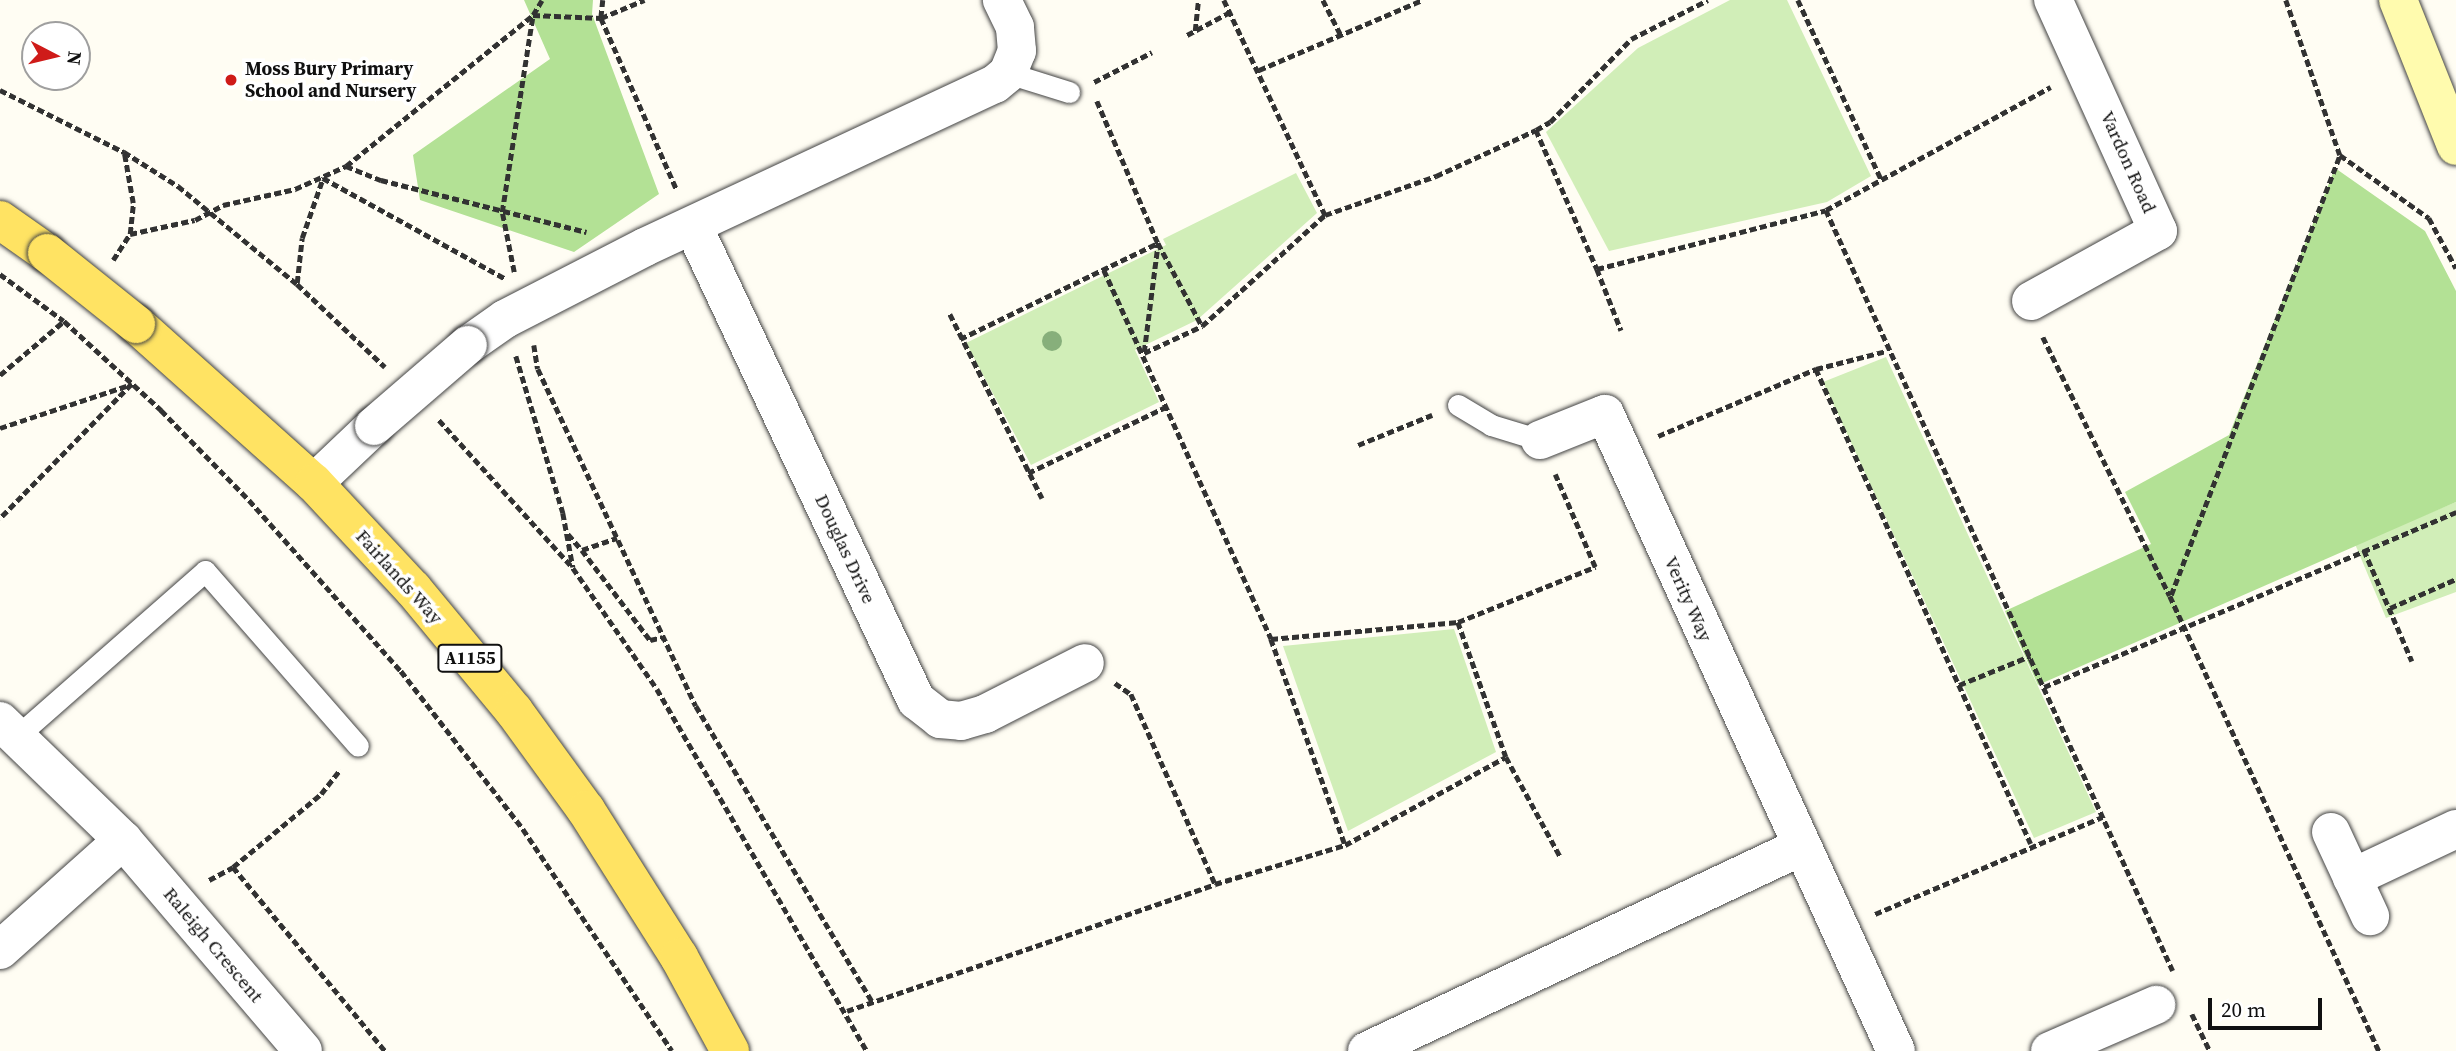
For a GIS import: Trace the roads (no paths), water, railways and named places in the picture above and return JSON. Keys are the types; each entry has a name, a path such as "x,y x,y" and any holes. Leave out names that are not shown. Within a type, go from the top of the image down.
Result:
{"main road":[{"name":"Fairlands Way","path":"0,220 47,253 136,324 314,483 413,589 514,710 586,810 672,946 730,1051"}],"street":[{"path":"314,483 374,426 468,345 516,312 645,247 995,84 1008,73 1018,40 1002,0"},
{"name":"Vardon Road","path":"2031,301 2158,231 2053,0"},
{"path":"2398,0 2456,146"},
{"name":"Douglas Drive","path":"693,226 916,700 940,719 961,720 985,714 1085,663"},
{"name":"Verity Way","path":"1540,440 1605,414 1800,847 1842,929 1896,1051"},
{"name":"Raleigh Crescent","path":"7,730 123,840 303,1051"},
{"path":"2352,878 2456,829"},
{"path":"2331,832 2370,916"},
{"path":"0,950 123,840"},
{"path":"1367,1051 1800,847"},
{"path":"2050,1051 2173,995"}],"lane":[{"path":"1008,73 1069,92"},
{"path":"1458,405 1491,425 1540,440"},
{"path":"7,730 205,571 358,746"}],"place":[{"name":"Moss Bury Primary School and Nursery","path":"231,80"}]}
